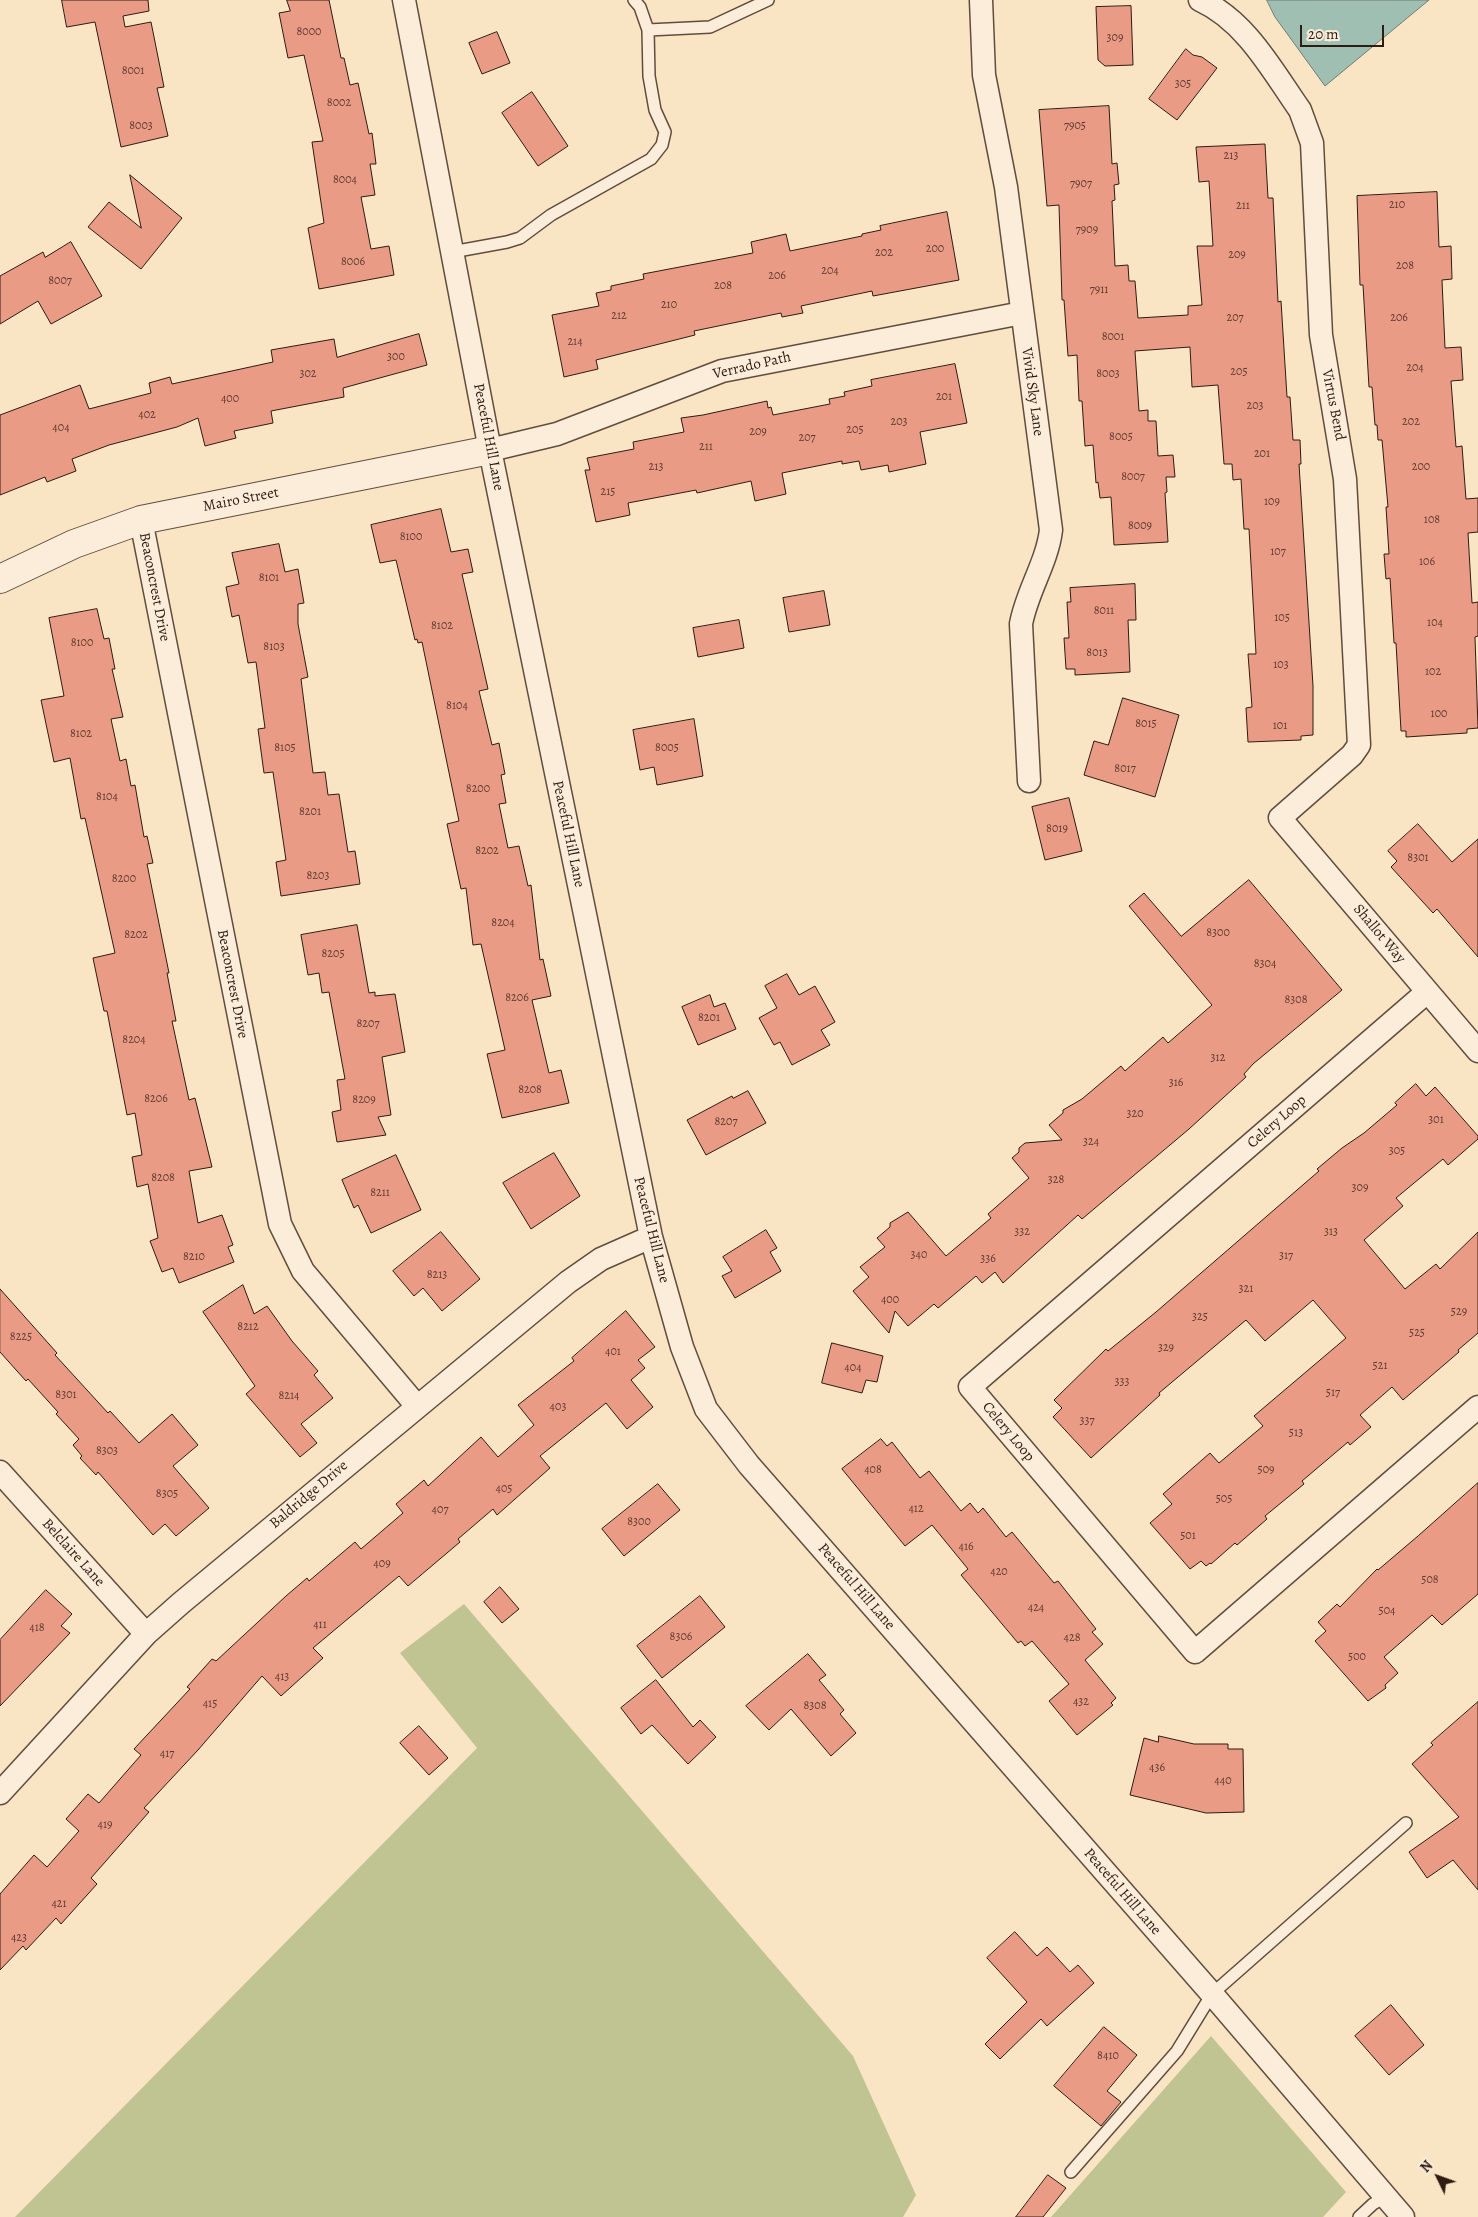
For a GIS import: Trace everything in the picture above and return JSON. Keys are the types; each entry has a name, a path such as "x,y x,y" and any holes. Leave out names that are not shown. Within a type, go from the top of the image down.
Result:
{"street":[{"name":"Peaceful Hill Lane","path":"404,0 490,450 650,1237 682,1347 706,1409 723,1433 1212,1994 1403,2217"},
{"name":"Vivid Sky Lane","path":"981,0 984,75 1006,187 1051,530 1049,548 1024,605 1021,624 1029,781"},
{"name":"Virtus Bend","path":"1200,0 1230,18 1244,32 1300,110 1307,124 1312,143 1321,335 1346,479 1359,746 1280,818"},
{"name":"Verrado Path","path":"490,450 557,434 722,371 1022,313"},
{"name":"Mairo Street","path":"0,578 74,544 141,520 490,450"},
{"name":"Beaconcrest Drive","path":"141,520 280,1224 303,1271 416,1405"},
{"name":"Shallot Way","path":"1280,818 1478,1051"},
{"name":"Celery Loop","path":"1427,992 970,1387 1195,1652 1478,1407"},
{"name":"Baldridge Drive","path":"0,1793 146,1634 416,1405 568,1282 601,1259 650,1237"},
{"name":"Belclaire Lane","path":"0,1472 146,1634"}],"lane":[{"path":"452,252 520,238 551,215 651,159 662,145 665,132 655,110 649,76 648,30 640,7 634,0"},
{"path":"648,30 710,28 768,0"},
{"path":"1071,2172 1177,2051 1212,1994 1406,1823"},
{"path":"1359,2217 1372,2204 1386,2197"}],"green space":[{"path":"464,1604 853,2056 916,2195 903,2217 15,2217 477,1748 400,1653"},
{"path":"1211,2036 1346,2192 1323,2217 1051,2217"}],"shaded area":[{"path":"1267,0 1429,0 1325,86 1275,17"}],"building":[{"path":"62,0 148,0 149,11 123,16 125,27 151,22 164,87 157,88 168,136 121,147 95,22 67,27"},
{"path":"287,0 329,0 341,58 344,58 350,85 358,83 369,134 372,133 376,164 370,164 375,195 361,197 371,249 389,246 394,275 319,289 308,228 324,223 312,142 323,141 304,55 288,58 279,13 290,11"},
{"path":"1131,6 1133,65 1105,66 1098,60 1096,7"},
{"path":"497,32 510,63 482,74 469,43"},
{"path":"1186,49 1193,55 1202,57 1217,68 1177,120 1149,99"},
{"path":"532,92 568,146 538,166 502,113"},
{"path":"1109,106 1112,164 1117,163 1119,184 1114,185 1115,200 1112,201 1115,266 1128,265 1129,281 1135,281 1138,318 1188,315 1188,306 1202,305 1197,246 1213,246 1209,181 1199,182 1196,147 1265,144 1268,198 1273,198 1278,302 1281,301 1287,397 1290,397 1293,440 1300,440 1301,464 1299,464 1313,686 1313,735 1301,736 1301,740 1248,742 1246,708 1252,707 1248,654 1256,654 1249,529 1244,529 1241,479 1233,480 1232,464 1224,464 1218,385 1192,387 1190,347 1135,351 1139,411 1148,410 1148,421 1156,421 1158,456 1173,455 1175,477 1166,477 1167,492 1165,493 1168,542 1114,545 1111,497 1100,498 1098,482 1096,483 1093,445 1085,446 1082,401 1079,401 1077,355 1068,356 1064,300 1062,300 1059,205 1047,206 1039,110"},
{"path":"130,175 182,218 141,269 88,227 109,202 141,228"},
{"path":"1437,192 1439,247 1451,246 1452,279 1442,280 1445,348 1461,347 1463,380 1451,381 1456,447 1462,446 1466,499 1478,498 1478,532 1468,533 1472,603 1478,602 1478,636 1475,637 1478,728 1467,729 1467,733 1406,737 1406,731 1401,731 1390,578 1386,579 1384,554 1389,554 1386,507 1388,507 1382,440 1378,440 1372,387 1369,387 1363,285 1360,285 1357,196"},
{"path":"947,212 959,280 873,296 872,291 801,306 803,313 782,317 781,313 694,331 695,335 596,360 598,369 564,377 552,315 599,306 596,293 611,290 611,286 644,279 643,274 753,253 751,242 786,234 790,251 862,236 862,234 881,230 880,226"},
{"path":"71,242 102,296 51,324 38,301 0,324 0,276 43,252 45,257"},
{"path":"419,334 427,365 343,388 344,397 271,411 273,423 234,431 236,438 205,446 198,418 177,427 109,445 72,459 76,471 47,482 45,477 0,495 0,415 80,385 89,409 151,393 149,383 170,377 172,384 273,362 271,350 334,339 337,357"},
{"path":"955,364 967,423 920,432 926,464 889,472 888,465 861,470 859,461 842,464 842,461 782,473 786,494 755,501 751,481 697,493 696,490 628,503 630,515 596,522 585,470 590,470 587,458 634,449 633,442 684,432 681,418 767,401 768,408 771,407 773,415 830,404 829,399 845,396 844,392 872,386 871,380"},
{"path":"441,509 451,552 468,549 473,572 462,574 488,689 479,691 492,745 499,743 505,774 501,775 506,803 499,804 508,848 519,846 528,886 531,885 540,960 543,959 551,996 532,1000 549,1073 561,1070 569,1103 502,1118 487,1054 505,1050 481,944 473,945 466,888 461,889 447,824 459,821 422,642 418,643 417,639 415,640 396,560 380,563 371,525"},
{"path":"279,544 285,572 298,569 304,603 298,604 298,624 308,677 301,679 313,773 325,772 328,795 339,794 348,852 355,851 360,884 281,896 276,862 286,860 273,772 264,773 258,729 265,728 256,662 248,663 239,615 232,617 226,587 239,584 232,553"},
{"path":"1135,584 1136,620 1128,620 1130,672 1075,675 1075,669 1066,669 1064,638 1069,638 1067,602 1071,602 1070,588"},
{"path":"824,591 830,625 789,632 783,598"},
{"path":"97,609 104,639 109,638 115,669 112,669 123,717 111,719 120,761 126,759 131,786 135,785 144,837 147,836 153,863 147,864 169,973 167,973 176,1021 172,1021 189,1100 195,1098 212,1167 189,1171 198,1223 222,1215 233,1245 228,1247 234,1262 179,1283 173,1268 162,1272 150,1241 158,1238 148,1184 137,1187 132,1157 142,1155 135,1113 127,1115 107,1011 104,1011 93,958 115,953 85,818 81,819 70,758 54,762 41,700 64,696 49,618"},
{"path":"739,620 744,648 698,657 693,628"},
{"path":"1123,698 1179,715 1155,797 1084,775 1094,741 1108,745"},
{"path":"694,719 703,776 657,785 654,767 640,770 633,730"},
{"path":"1069,798 1082,851 1045,860 1032,807"},
{"path":"1418,824 1452,862 1478,839 1478,957 1437,909 1433,913 1391,867 1397,861 1388,851"},
{"path":"1249,880 1342,990 1253,1064 1244,1074 1246,1077 1189,1129 1082,1219 1078,1215 1003,1283 995,1272 982,1283 976,1276 938,1308 934,1304 908,1326 895,1311 889,1333 853,1291 869,1277 860,1267 885,1247 877,1238 890,1227 890,1223 908,1212 946,1256 991,1218 988,1214 1029,1178 1012,1158 1019,1152 1019,1148 1025,1143 1062,1140 1049,1125 1063,1113 1063,1110 1082,1099 1121,1066 1125,1071 1163,1037 1168,1043 1212,1005 1129,906 1144,893 1181,936"},
{"path":"357,925 369,993 375,992 375,996 395,994 405,1052 382,1057 391,1115 378,1117 386,1135 337,1142 332,1112 341,1110 337,1080 345,1079 329,992 322,993 319,973 308,975 301,935"},
{"path":"787,974 799,995 815,986 835,1022 821,1030 830,1045 792,1065 780,1042 774,1045 759,1018 777,1008 765,986"},
{"path":"710,995 714,1007 725,1003 736,1029 698,1045 682,1007"},
{"path":"1416,1084 1426,1096 1435,1087 1478,1136 1478,1139 1448,1165 1443,1159 1396,1198 1403,1206 1364,1240 1405,1289 1436,1264 1440,1269 1478,1232 1478,1333 1458,1350 1459,1352 1403,1400 1392,1387 1360,1415 1371,1427 1350,1445 1348,1442 1302,1481 1304,1484 1265,1516 1267,1519 1237,1545 1235,1543 1211,1564 1206,1566 1201,1561 1190,1569 1150,1523 1172,1504 1163,1494 1210,1453 1219,1463 1263,1426 1254,1416 1346,1338 1313,1300 1265,1341 1246,1320 1159,1393 1160,1395 1091,1458 1053,1417 1062,1408 1054,1400 1106,1349 1108,1351 1156,1312 1319,1171 1317,1169 1397,1105 1395,1103"},
{"path":"748,1091 766,1123 706,1155 687,1120 732,1096 733,1098"},
{"path":"554,1153 580,1196 531,1229 503,1183"},
{"path":"396,1155 421,1210 371,1233 358,1205 354,1208 342,1180"},
{"path":"766,1230 777,1248 770,1252 781,1271 735,1298 722,1276 732,1271 723,1257"},
{"path":"441,1232 480,1279 442,1311 423,1288 414,1296 393,1271"},
{"path":"243,1285 254,1314 267,1306 292,1341 318,1371 314,1375 333,1398 301,1424 317,1443 300,1457 246,1394 255,1386 203,1312"},
{"path":"0,1289 57,1353 55,1355 108,1413 110,1411 139,1443 172,1414 198,1445 173,1466 209,1508 176,1536 165,1524 153,1535 98,1472 96,1475 80,1458 82,1456 73,1445 79,1439 56,1414 58,1412 0,1352"},
{"path":"626,1311 655,1347 638,1360 645,1368 631,1380 653,1407 627,1429 606,1403 540,1456 550,1468 497,1515 493,1509 458,1539 460,1542 408,1586 399,1576 313,1648 323,1658 281,1696 262,1676 198,1750 144,1808 149,1812 91,1878 97,1884 61,1924 56,1918 26,1950 23,1946 0,1970 0,1894 34,1855 47,1867 79,1831 66,1819 88,1794 99,1803 141,1755 134,1749 190,1689 187,1687 212,1659 216,1661 307,1578 309,1581 355,1542 361,1549 403,1513 396,1504 424,1480 428,1486 481,1437 498,1457 534,1425 518,1405 574,1361 572,1358"},
{"path":"832,1343 883,1356 877,1382 866,1380 862,1393 822,1383"},
{"path":"881,1439 887,1446 892,1442 920,1478 929,1471 961,1511 970,1503 978,1513 983,1508 1006,1537 1012,1532 1054,1583 1058,1581 1096,1629 1092,1632 1103,1644 1085,1660 1116,1698 1111,1703 1113,1705 1077,1735 1049,1701 1069,1684 1032,1641 1025,1646 1021,1641 1018,1643 961,1575 968,1569 932,1525 905,1546 842,1469"},
{"path":"1478,1483 1478,1594 1442,1625 1432,1615 1384,1657 1398,1673 1385,1685 1386,1688 1368,1701 1315,1641 1326,1631 1318,1622 1337,1604 1340,1607 1377,1569"},
{"path":"658,1484 680,1510 624,1556 602,1529"},
{"path":"500,1587 519,1609 502,1623 484,1602"},
{"path":"46,1590 72,1614 61,1626 70,1633 0,1706 0,1640"},
{"path":"700,1596 725,1627 662,1678 637,1646"},
{"path":"808,1654 826,1675 819,1680 844,1710 840,1714 856,1733 831,1756 791,1709 769,1730 746,1706"},
{"path":"656,1680 693,1727 700,1720 716,1737 688,1764 652,1725 641,1734 621,1708"},
{"path":"1478,1702 1478,1890 1453,1860 1427,1878 1409,1852 1459,1817 1412,1764 1433,1745 1431,1743"},
{"path":"419,1726 448,1758 429,1775 400,1743"},
{"path":"1159,1736 1194,1744 1228,1744 1228,1749 1243,1749 1244,1812 1206,1813 1130,1795 1144,1738 1158,1742"},
{"path":"1015,1932 1037,1956 1047,1947 1070,1972 1078,1965 1094,1983 1047,2026 1041,2019 1000,2059 985,2044 1027,2002 987,1958"},
{"path":"1391,2005 1424,2045 1389,2075 1355,2036"},
{"path":"1104,2027 1137,2055 1107,2091 1121,2102 1101,2126 1054,2086"},
{"path":"1048,2175 1066,2188 1043,2217 1016,2217"}]}
